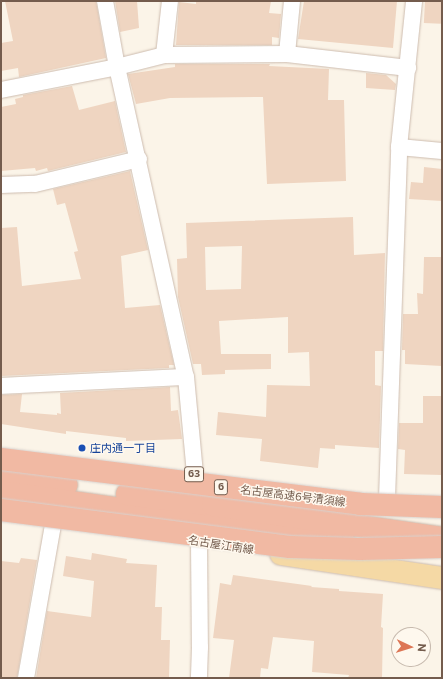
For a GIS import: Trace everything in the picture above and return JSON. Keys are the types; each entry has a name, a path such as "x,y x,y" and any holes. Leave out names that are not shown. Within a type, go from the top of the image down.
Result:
{"highway":[{"name":"名古屋高速6号清須線","path":"1,459 360,504 442,508"},
{"path":"1,476 213,505 442,554"},
{"path":"1,492 330,531 442,538"},
{"path":"1,511 290,547 360,549 442,547"}],"main road":[{"name":"63","path":"1,451 195,474 296,489 387,498 442,508"},
{"name":"名古屋江南線","path":"1,511 442,578"}],"street":[{"path":"105,1 117,67 186,377 195,474"},
{"path":"164,55 170,1"},
{"path":"287,54 292,1"},
{"path":"387,498 399,147 414,1"},
{"path":"1,90 117,67 164,55 287,54 408,68"},
{"path":"399,147 442,151"},
{"path":"1,185 35,184 138,159"},
{"path":"1,386 186,377"},
{"path":"26,678 54,519"},
{"path":"199,542 199,678"}],"building":[{"path":"5,1 96,1 106,58 19,77 18,68 1,71 1,43 13,41"},
{"path":"115,1 137,1 139,28 120,32"},
{"path":"196,1 271,1 269,13 281,14 279,38 272,37 272,45 176,45 179,2 196,4"},
{"path":"304,1 397,1 393,48 298,39"},
{"path":"425,1 442,2 441,24 424,23"},
{"path":"175,64 270,64 269,66 329,69 328,100 344,100 346,181 267,184 263,97 170,98 136,104 128,74 175,67"},
{"path":"366,73 386,75 396,84 395,90 366,88"},
{"path":"72,86 79,110 115,101 126,152 48,171 47,168 36,171 35,168 1,171 1,107 16,104 15,99 23,97 23,95"},
{"path":"424,167 442,169 442,201 409,199 411,182 423,183"},
{"path":"130,171 148,250 121,256 125,308 160,305 174,365 169,365 169,368 1,376 1,228 17,227 22,286 81,279 74,252 78,251 65,203 57,205 53,189"},
{"path":"353,217 354,255 385,253 383,351 375,351 375,385 381,386 379,448 335,445 335,449 320,448 318,468 260,461 262,439 216,435 218,412 266,417 267,385 310,386 309,352 288,353 288,317 219,321 221,354 271,354 271,369 225,370 225,374 202,375 201,364 193,364 178,297 177,259 187,258 186,223","holes":["242,246 241,289 206,290 205,247"]},
{"path":"424,257 442,257 442,366 405,364 405,350 402,350 403,314 418,314 417,293 423,294"},
{"path":"170,387 171,411 178,410 182,439 126,441 126,438 66,431 66,434 1,424 1,395 22,394 20,412 57,415 57,413 61,414 60,393"},
{"path":"423,396 442,396 442,475 404,474 405,450 398,449 399,423 423,423"},
{"path":"92,553 127,559 126,563 157,565 155,607 162,607 161,640 170,640 169,678 36,678 47,611 91,617 94,581 63,576 66,556 91,560"},
{"path":"21,558 37,560 17,678 1,678 1,561 19,563"},
{"path":"233,575 312,586 311,587 339,589 339,591 383,594 381,627 383,628 382,678 348,678 349,675 312,672 314,641 273,637 268,669 261,668 260,678 229,678 234,640 213,638 220,583 231,585"}],"place":[{"name":"庄内通一丁目","path":"82,448"}]}
